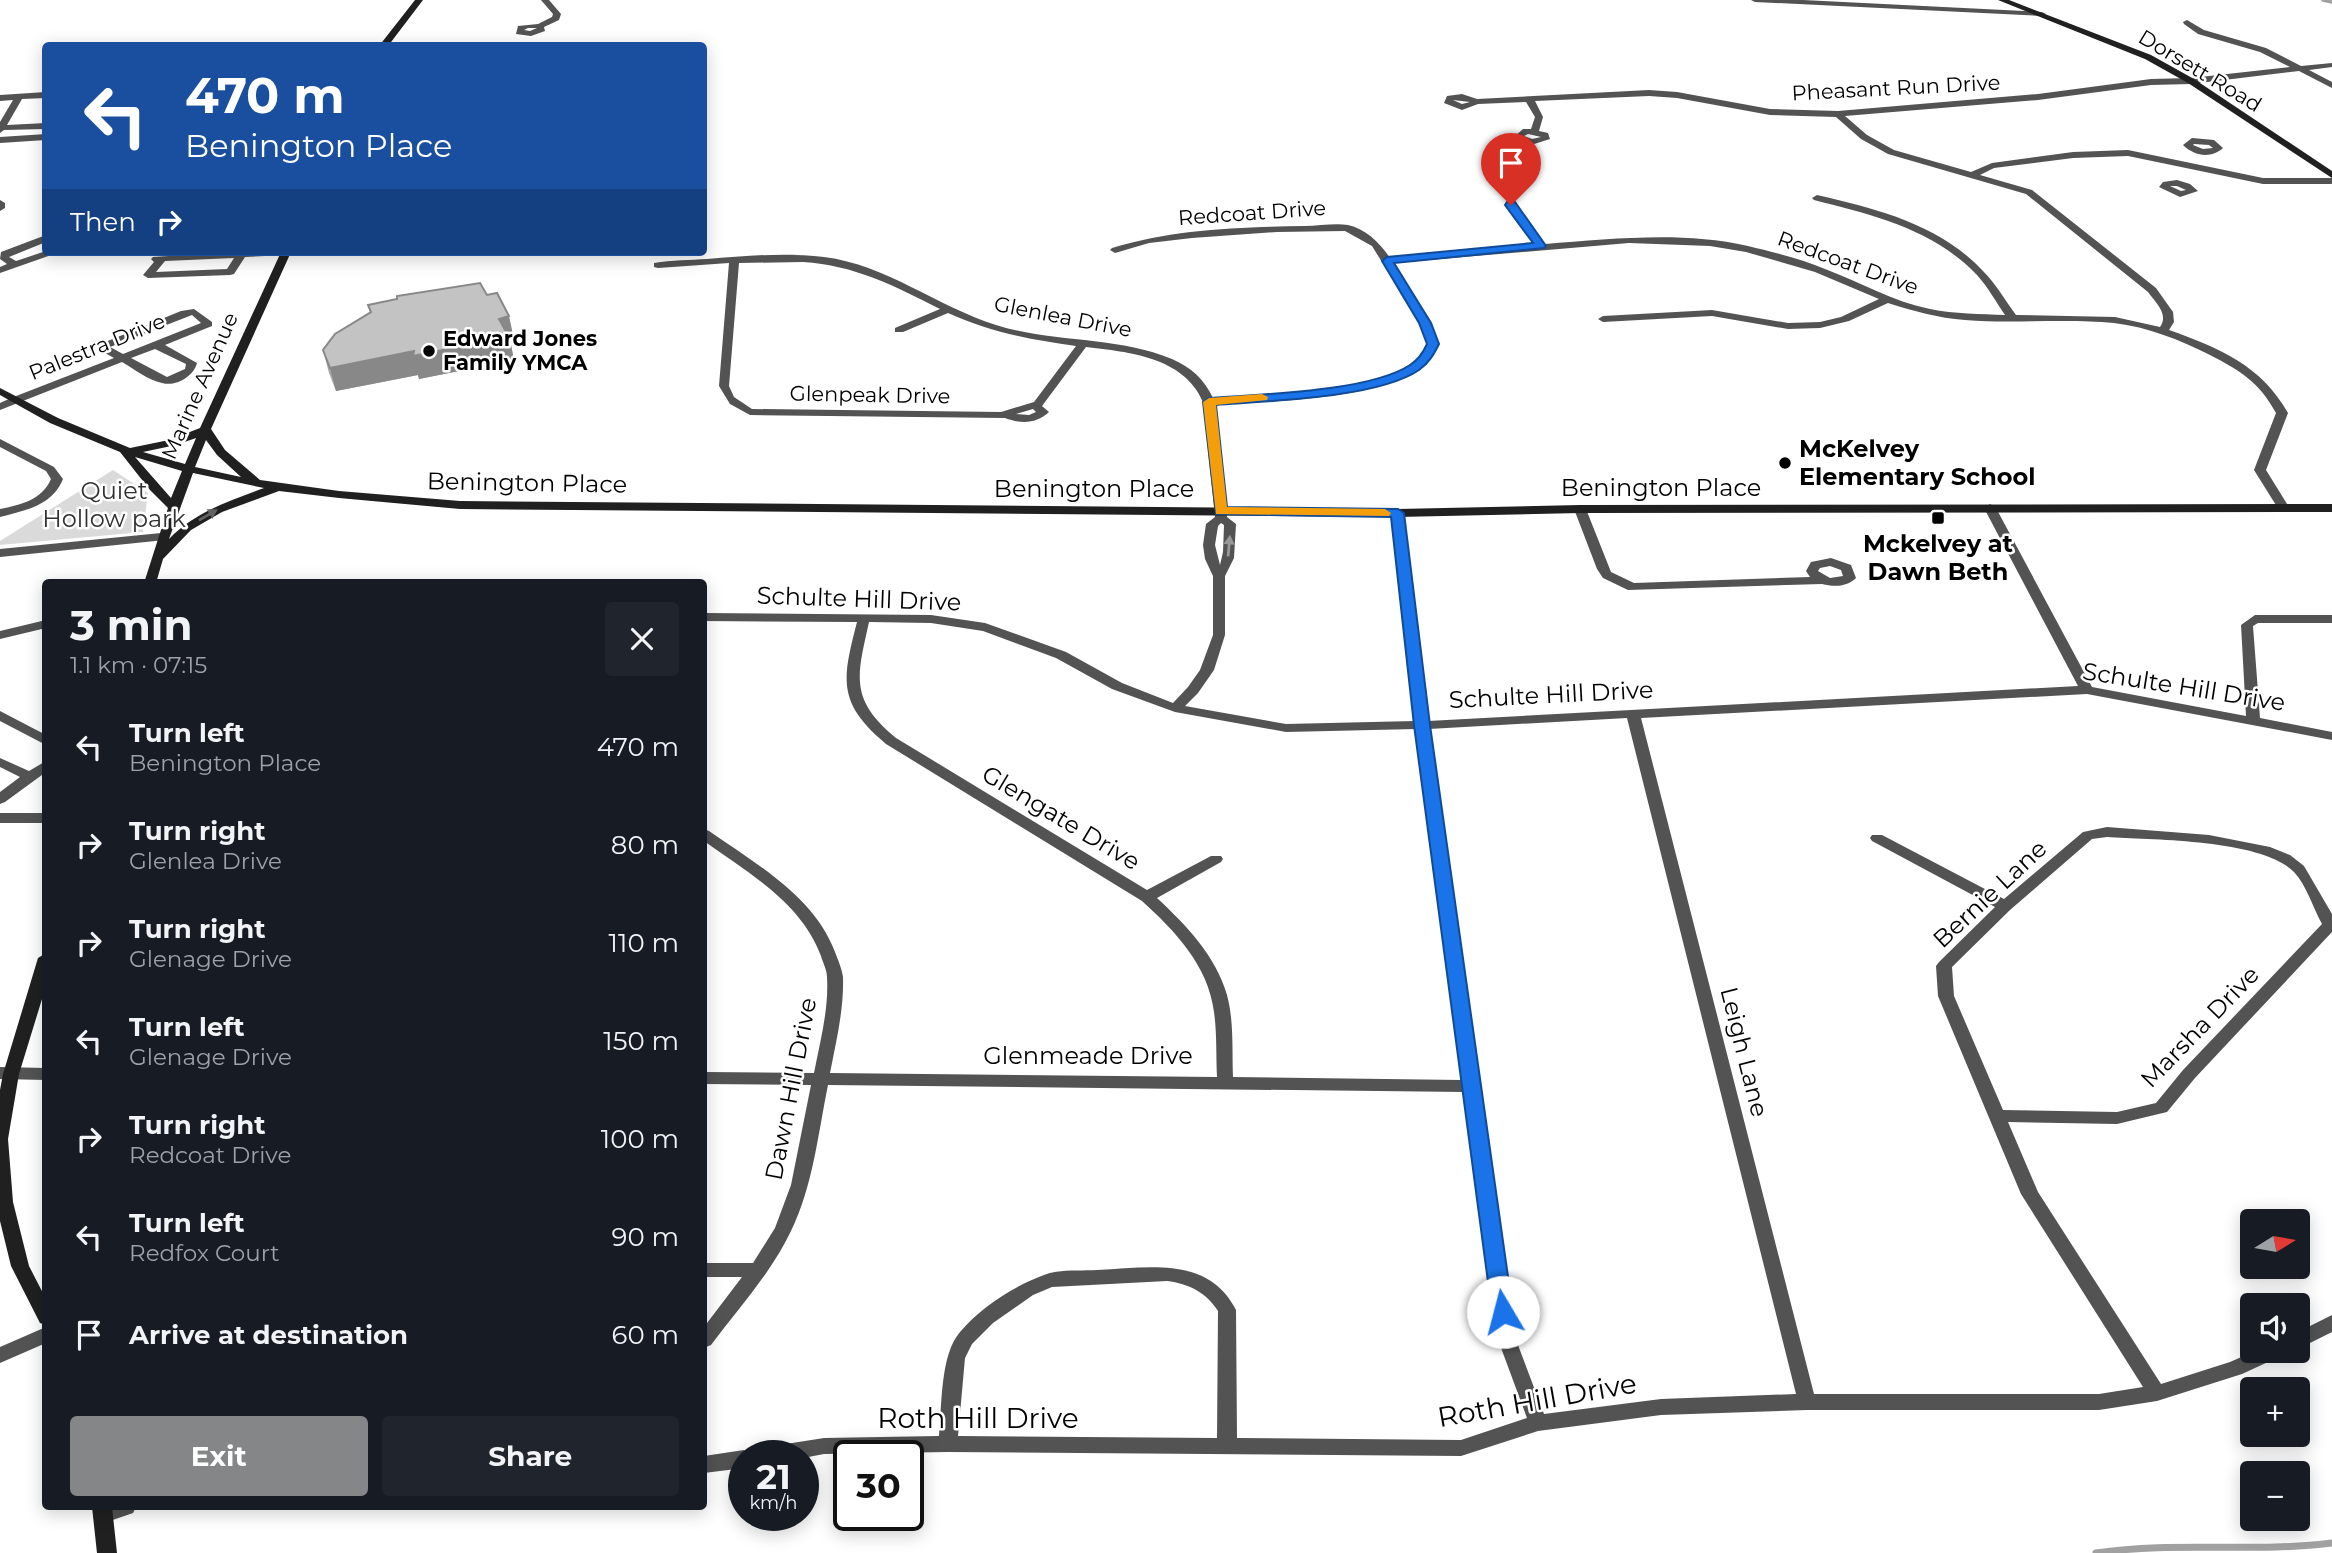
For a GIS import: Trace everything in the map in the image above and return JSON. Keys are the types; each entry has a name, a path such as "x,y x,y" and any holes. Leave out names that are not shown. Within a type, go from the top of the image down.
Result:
{"main road":[{"path":"386,42 419,0"},
{"name":"Dorsett Road","path":"2002,0 2128,47 2178,73 2332,175"},
{"name":"Marine Avenue","path":"151,579 162,537 188,470 284,256"},
{"name":"Benington Place","path":"0,391 67,429 124,452 188,470 277,488 360,498 460,505 1221,515 1580,509 2332,508"},
{"path":"124,452 172,443 206,430 213,444 226,459 259,485"},
{"path":"124,452 141,469 160,497 174,507"},
{"path":"156,559 187,527 218,509 277,488"},
{"path":"42,970 6,1074 0,1139 4,1202 20,1266 42,1310"},
{"path":"103,1511 107,1553"}],"street":[{"path":"539,26 550,22 557,13 545,0"},
{"path":"1755,0 2042,14"},
{"path":"2187,22 2202,33 2263,50 2304,68 2332,85"},
{"name":"Pheasant Run Drive","path":"2151,82 2152,79 2178,73 2332,58"},
{"name":"Pheasant Run Drive","path":"1475,102 1663,93 1770,112 1838,114 2038,97 2151,82 2191,81 2332,65"},
{"path":"0,98 42,95"},
{"path":"0,129 19,97"},
{"path":"1529,99 1539,117 1535,131"},
{"path":"1838,114 1864,137 1891,152 2017,188 2049,206 2152,290 2168,312 2169,322 2163,331"},
{"path":"0,129 42,126"},
{"path":"0,140 42,137"},
{"path":"2178,183 2192,167 2200,151"},
{"path":"1972,176 1992,166 2108,153 2150,156 2263,181 2332,181"},
{"path":"1817,198 1920,228 1938,237 1981,275 2011,317"},
{"path":"1511,205 1541,246"},
{"name":"Redcoat Drive","path":"1115,250 1148,240 1192,235 1333,226 1347,228 1367,237 1376,244 1387,261 1629,240 1710,243 1786,258 1887,299 1927,312 1965,317 2115,320 2163,331 2190,341 2247,370 2271,393 2281,413 2260,470 2283,507"},
{"path":"16,265 4,258 4,254 42,240"},
{"path":"0,270 42,255"},
{"path":"200,256 159,259 148,275 230,272 240,256"},
{"name":"Glenlea Drive","path":"658,265 779,259 842,263 880,274 948,309 1012,333 1139,354 1179,367 1203,386 1209,402"},
{"name":"Glenpeak Drive","path":"734,261 724,386 726,395 734,404 750,412 1007,414 1018,419 1036,417 1043,412 1035,405 1083,344"},
{"path":"1219,576 1226,568 1230,524 1221,515 1209,402 1361,386 1414,368 1427,357 1433,344 1425,323 1387,261"},
{"path":"1603,319 1712,313 1788,326 1820,325 1845,319 1887,299"},
{"path":"899,330 948,309"},
{"name":"Palestra Drive","path":"0,407 15,400 121,359 208,324 194,312 185,313 102,347 121,359"},
{"path":"121,359 165,381 185,375 192,368 192,363 156,345"},
{"path":"0,442 50,469 57,479 52,490 41,499 0,513"},
{"path":"1990,508 2087,690"},
{"path":"1580,509 1603,569 1607,575 1632,587 1648,589 1822,580"},
{"path":"1398,513 1422,725 1506,1338 1538,1423"},
{"path":"1175,708 1193,690 1207,670 1219,635 1219,576 1211,559 1209,545 1212,524 1221,515"},
{"path":"0,553 162,537"},
{"name":"Schulte Hill Drive","path":"707,617 931,619 985,627 1027,640 1061,655 1117,686 1175,708 1286,728 1422,725 2087,690 2332,736"},
{"name":"Glengate Drive","path":"864,618 853,664 852,693 863,715 875,730 1147,897 1174,921 1195,948 1216,986 1222,1010 1225,1082"},
{"path":"2253,720 2246,625 2255,619 2332,619"},
{"path":"0,635 42,625"},
{"name":"Leigh Lane","path":"1633,714 1807,1402"},
{"path":"0,715 42,739"},
{"path":"0,762 31,777"},
{"path":"0,799 42,768"},
{"path":"0,818 42,818"},
{"name":"Bernie Lane","path":"2157,1393 2030,1194 1946,996 1944,966 2005,906 2088,835 2107,832 2255,846 2282,855 2298,868 2331,925"},
{"path":"1877,838 2005,906"},
{"name":"Dawn Hill Drive","path":"707,842 780,890 806,915 821,936 835,974 834,1010 800,1185 783,1230 758,1270 707,1336"},
{"path":"1147,897 1216,859"},
{"name":"Marsha Drive","path":"1996,1116 2117,1118 2161,1108 2189,1074 2331,925"},
{"path":"6,1074 42,1074"},
{"name":"Glenmeade Drive","path":"707,1078 1471,1086"},
{"path":"707,1270 758,1270"},
{"path":"948,1444 956,1358 965,1339 987,1318 1027,1290 1050,1280 1167,1274 1185,1276 1204,1284 1219,1295 1227,1310 1227,1447"},
{"path":"2310,1334 2332,1322"},
{"path":"0,1355 42,1336"},
{"name":"Roth Hill Drive","path":"819,1448 948,1444 1461,1448 1538,1423 1661,1407 1807,1402 2099,1402 2157,1393 2246,1363"},
{"path":"707,1465 728,1461"}],"green space":[{"name":"Quiet Hollow park","path":"113,470 148,493 143,532 0,545 0,541"}],"building":[{"path":"480,283 487,295 497,293 509,316 499,319 509,337 413,356 414,351 330,368 323,350 335,334 371,312 368,305 397,299 397,296"}],"waterway":[{"path":"2323,0 2332,2"},
{"path":"2096,1553 2155,1548 2273,1547 2332,1543"}],"slow traffic":[{"path":"1262,397 1209,402 1221,511 1385,513"}],"place":[{"name":"Edward Jones Family YMCA","path":"429,351"},
{"name":"McKelvey Elementary School","path":"1785,463"},
{"name":"Mckelvey at Dawn Beth","path":"1938,518"}],"route":[{"path":"1503,1312 1422,725 1398,513 1221,511 1209,402 1311,393 1374,383 1414,368 1427,357 1433,344 1425,323 1387,261 1541,246 1511,205"}]}
